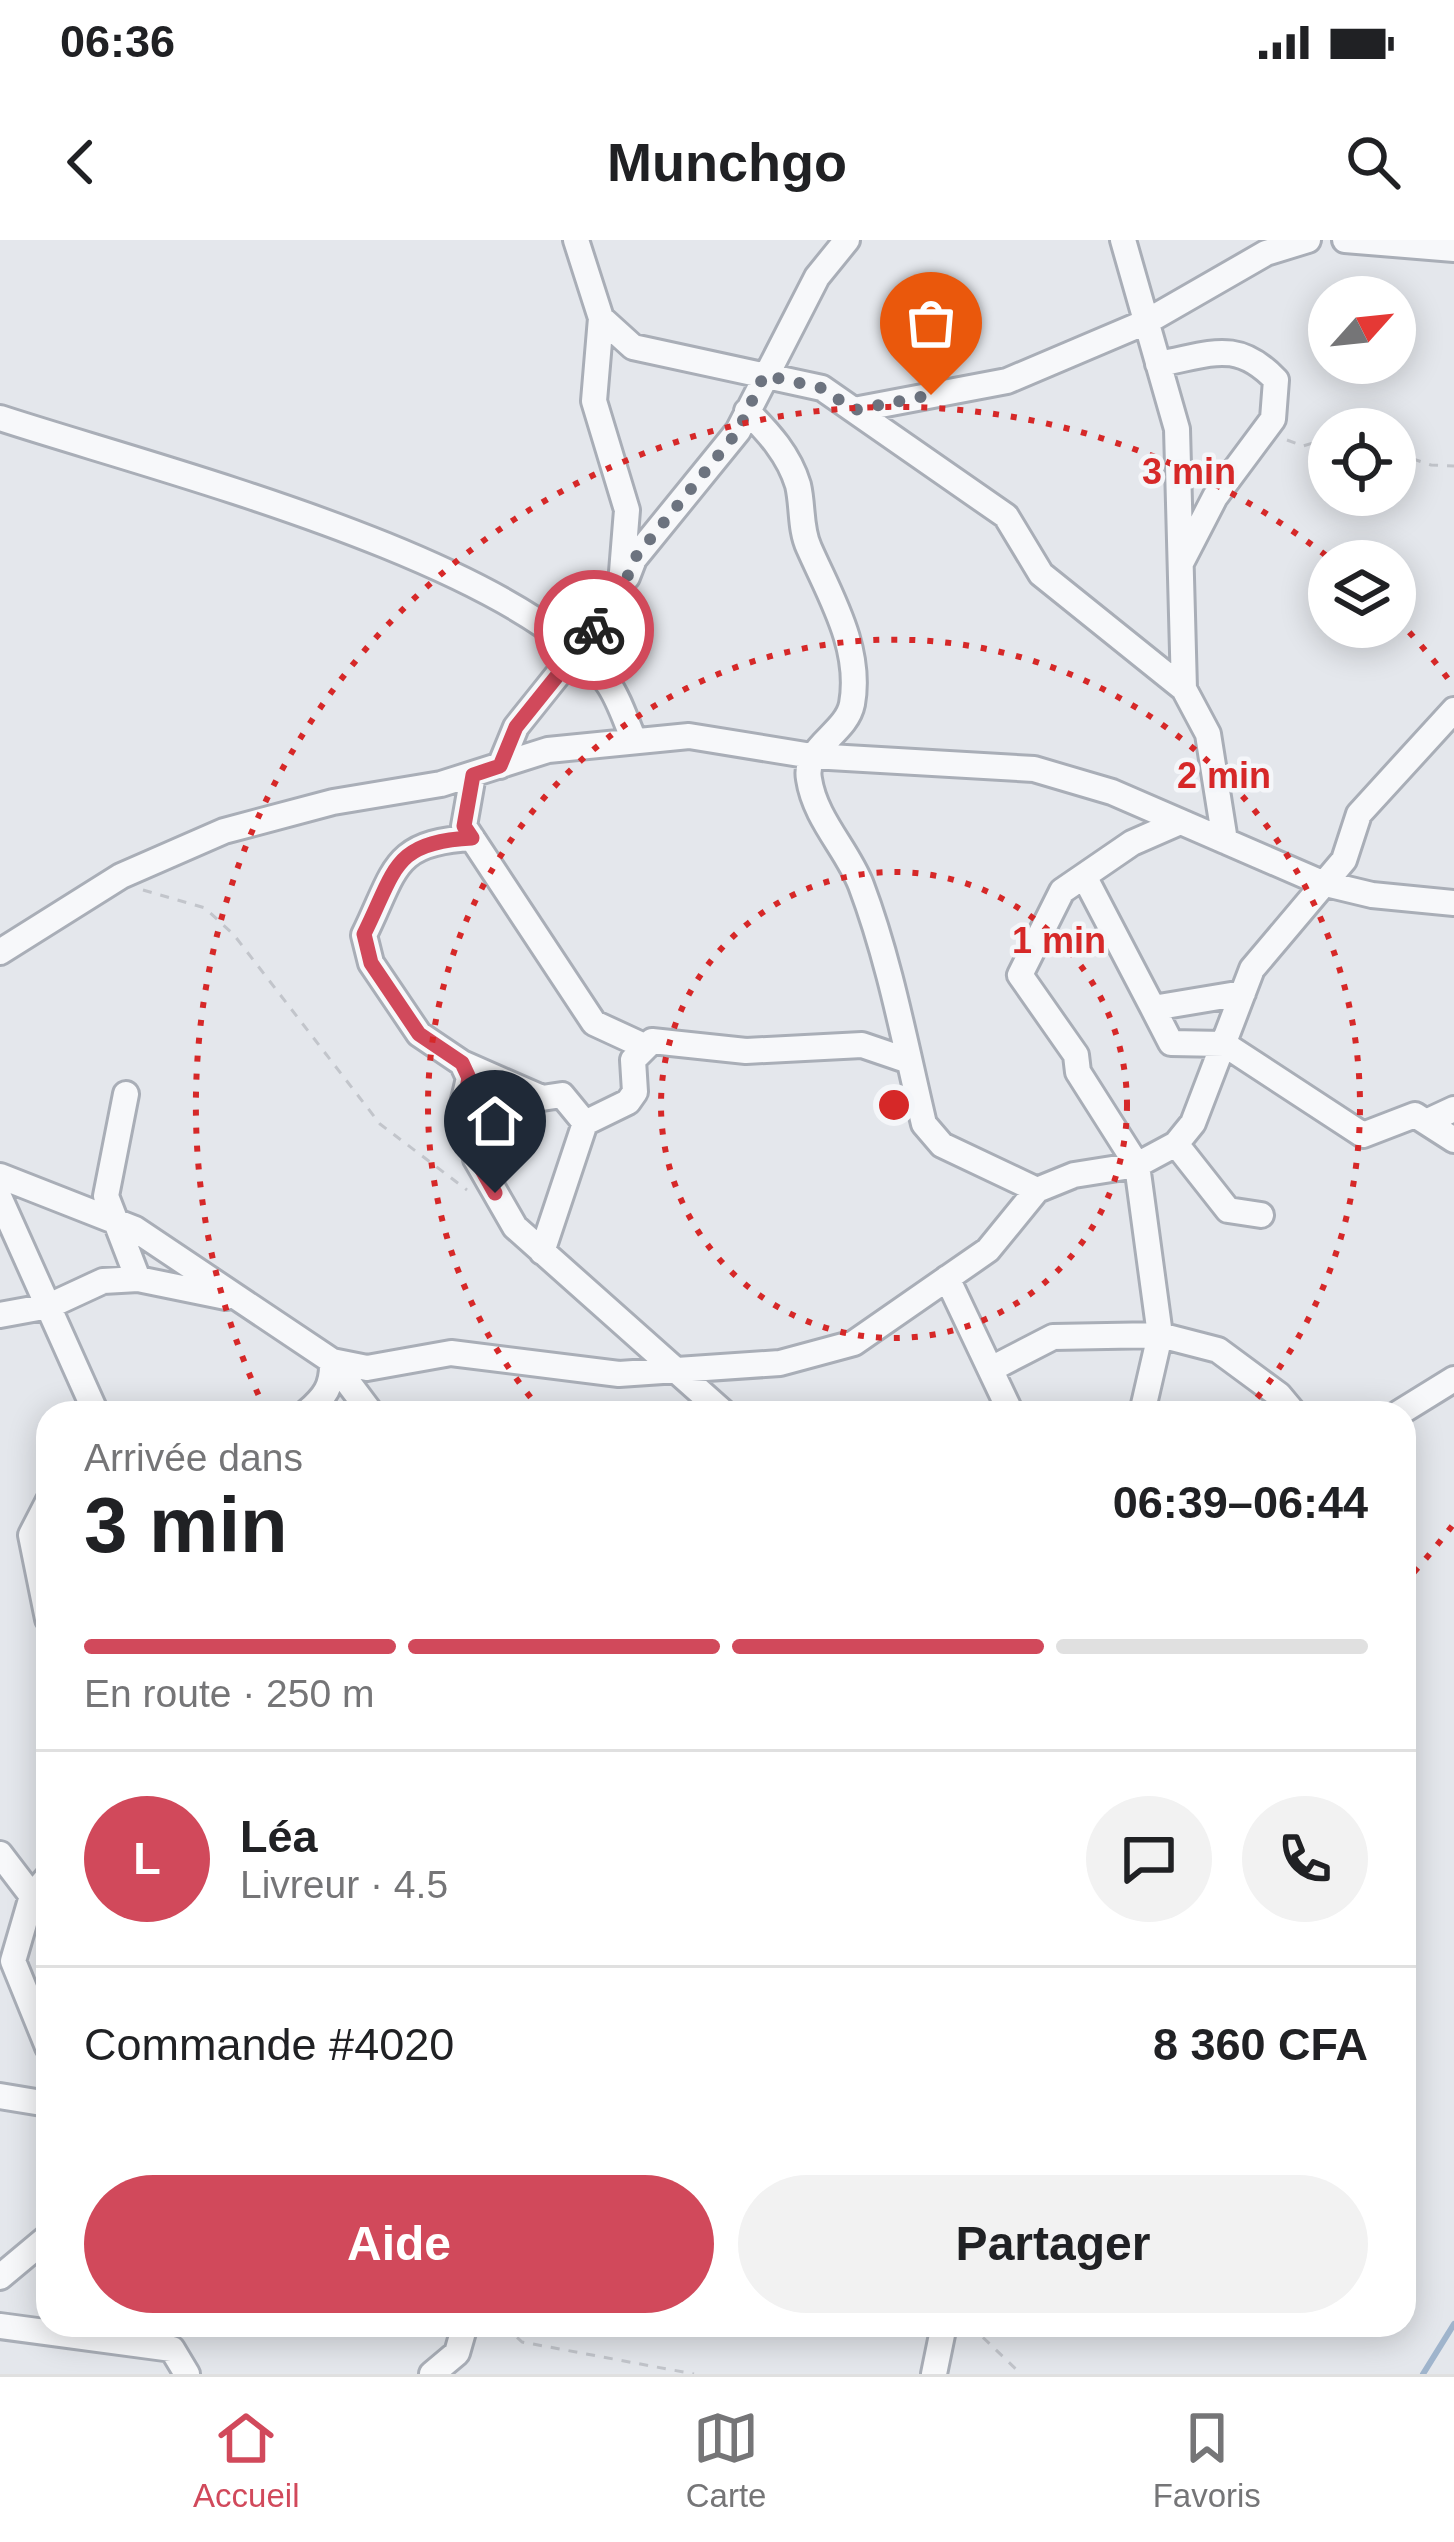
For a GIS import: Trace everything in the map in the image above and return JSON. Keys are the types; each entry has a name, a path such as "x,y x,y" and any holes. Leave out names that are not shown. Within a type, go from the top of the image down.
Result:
{"street":[{"path":"576,240 601,318 594,401 627,510 620,597"},
{"path":"500,766 516,727 620,597 634,559 738,431 817,277 847,240"},
{"path":"1123,240 1177,429 1184,689"},
{"path":"854,410 1007,380 1146,322 1266,253 1308,240"},
{"path":"1345,240 1454,249"},
{"path":"601,318 633,347 822,388 1006,516 1041,574 1184,689 1208,734 1225,841"},
{"path":"1158,364 1236,351 1255,358 1276,380 1273,418 1215,497 1180,563"},
{"path":"747,411 776,440 797,484 806,543 832,591 853,665 851,707 837,732 812,756 807,776 880,937 924,1124 942,1145 1036,1190"},
{"path":"0,418 359,536 507,600 576,652 608,683 634,740"},
{"path":"332,1361 367,1368 451,1353 619,1374 780,1363 854,1343 988,1250 1036,1190 1074,1175 1137,1166 1176,1144 1193,1123 1252,969 1344,860 1359,814 1433,726 1454,710"},
{"path":"0,952 121,876 224,831 473,775 548,750 634,740 724,739 812,756 1034,769 1094,786 1322,883 1372,895 1454,903"},
{"path":"473,775 464,826 594,1023 646,1047"},
{"path":"1145,1401 1160,1335 1137,1166 1078,1072 1076,1055 1020,975 1062,891 1132,843 1180,822"},
{"path":"472,838 429,840 403,855 364,934 371,963 419,1034 462,1063 542,1098 562,1095 585,1123"},
{"path":"1084,876 1171,1043 1223,1044 1363,1135 1415,1115 1454,1139"},
{"path":"1153,1008 1243,993"},
{"path":"542,1252 585,1123 628,1102 635,1093 633,1060 652,1041 746,1051 862,1045 909,1061"},
{"path":"462,1063 469,1078 464,1104 476,1159 515,1227 709,1401"},
{"path":"126,1094 106,1196 138,1279"},
{"path":"1426,1122 1454,1109"},
{"path":"1176,1144 1228,1210 1262,1215"},
{"path":"0,1176 135,1229 332,1361 362,1401"},
{"path":"0,1199 91,1401"},
{"path":"947,1278 1006,1401"},
{"path":"0,1316 49,1306 103,1281 138,1279 240,1300"},
{"path":"993,1368 1053,1337 1160,1335 1218,1350 1285,1401"},
{"path":"321,1401 332,1380 332,1361"},
{"path":"1416,1402 1454,1379"},
{"path":"77,1401 82,1382"},
{"path":"36,1528 31,1535 36,1560"},
{"path":"0,1854 36,1884"},
{"path":"36,1898 13,1961 36,2018"},
{"path":"0,2096 36,2102"},
{"path":"0,2277 36,2247"},
{"path":"0,2326 36,2331"},
{"path":"82,2337 172,2349 187,2374"},
{"path":"432,2374 457,2353 462,2337"},
{"path":"934,2374 942,2337"}],"path":[{"path":"1273,418 1287,440 1308,445"},
{"path":"1416,460 1454,466"},
{"path":"121,876 147,892 205,908 234,935 380,1124 481,1201"},
{"path":"517,2337 522,2342 694,2374"},
{"path":"982,2337 1021,2374"}],"waterway":[{"path":"1423,2374 1454,2324"}],"way so far":[{"path":"594,630 620,597 634,559 738,431 764,375 822,388 854,410 931,395"}],"route":[{"path":"495,1193 476,1159 464,1104 469,1078 462,1063 419,1034 371,963 364,934 403,855 429,840 472,838 464,826 473,775 500,766 516,727 594,630"}]}
